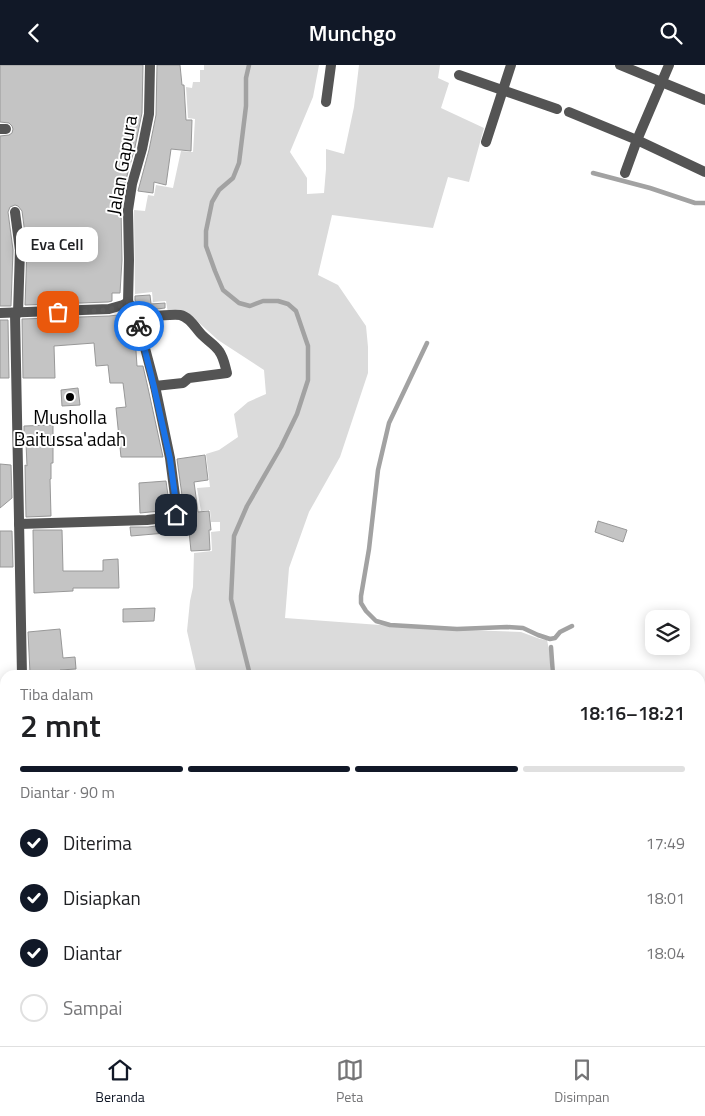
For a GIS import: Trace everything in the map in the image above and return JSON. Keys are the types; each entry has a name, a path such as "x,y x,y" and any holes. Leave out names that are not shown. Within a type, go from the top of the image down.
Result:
{"street":[{"name":"Jalan Gapura","path":"128,302 128,210 148,114 150,65"},
{"path":"326,102 331,65"},
{"path":"486,142 510,65"},
{"path":"620,65 705,100"},
{"path":"625,173 669,65"},
{"path":"459,75 557,109"},
{"path":"569,112 705,171"},
{"path":"15,212 20,250 17,313 22,670"},
{"path":"0,313 109,309 120,307 128,302 137,318 154,387 170,459 177,511 176,515 172,517 128,521 19,524"},
{"path":"137,318 168,315 184,316 216,347 222,355 227,373 189,378 183,383 154,387"}],"shaded area":[{"path":"204,65 319,65 313,97 290,152 307,178 307,194 324,193 326,149 344,154 354,107 359,65 440,65 438,78 449,83 441,108 484,128 469,182 448,177 433,228 332,215 318,275 338,285 366,326 368,373 340,457 309,512 289,568 285,618 434,629 521,632 547,640 550,654 550,670 196,670 187,631 193,587 194,553 212,551 211,532 220,531 220,522 211,522 210,510 201,511 197,488 210,487 206,454 219,450 238,437 234,414 248,402 266,394 264,370 218,340 197,321 184,313 168,313 166,301 153,302 152,292 135,294 134,210 145,211 148,195 154,196 156,185 173,188 181,151 193,152 195,119 188,118 186,87 192,88 193,82 200,82 200,70 204,70"}],"building":[{"path":"0,65 143,65 142,113 125,183 121,209 122,260 120,293 112,293 112,301 25,305 27,249 22,211 15,205 10,207 8,212 13,250 11,306 0,306 0,136 9,135 13,129 9,123 0,122"},
{"path":"157,65 180,65 182,85 184,85 186,120 192,120 191,151 171,149 166,185 154,182 153,193 138,191 156,115"},
{"path":"150,295 151,304 165,303 165,308 141,311 135,296"},
{"path":"127,314 135,336 137,366 143,366 163,457 121,457 116,408 126,407 123,383 110,383 108,365 96,366 94,343 54,346 55,378 23,378 22,319"},
{"path":"0,320 8,320 9,378 0,378"},
{"name":"Musholla Baitussa'adah","path":"78,388 80,405 62,406 61,390"},
{"path":"53,425 53,463 51,463 50,479 51,516 26,517 25,465 27,466 24,426"},
{"path":"205,455 208,480 194,482 198,512 209,511 211,530 209,530 210,550 191,551 189,531 131,536 130,527 173,524 181,520 184,510 177,459"},
{"path":"0,464 11,465 12,498 0,508"},
{"path":"166,481 170,510 140,513 139,483"},
{"path":"598,521 627,530 623,542 595,532"},
{"path":"33,530 62,530 63,571 103,571 103,560 118,559 119,588 73,588 73,591 34,593"},
{"path":"0,531 12,531 13,567 0,567"},
{"path":"155,608 154,621 123,622 123,609"},
{"path":"60,629 63,658 75,657 76,669 30,670 28,632"}],"waterway":[{"path":"249,65 246,78 246,106 239,163 233,178 219,190 212,202 206,231 206,246 223,290 239,303 250,306 263,301 278,301 288,304 296,311 308,346 308,380 297,414 281,447 247,506 234,536 231,599 249,670"},
{"path":"593,173 650,188 695,203 705,203"},
{"path":"427,343 389,423 378,470 361,603 376,621 390,625 457,629 523,628 550,639 555,638 560,632 572,626"},
{"path":"551,647 553,670"}],"way so far":[{"path":"58,312 114,309 128,302 132,307 139,326"}],"place":[{"name":"Eva Cell","path":"58,312"},
{"name":"Musholla Baitussa'adah","path":"70,397"}],"route":[{"path":"139,326 170,459 176,515"}]}
